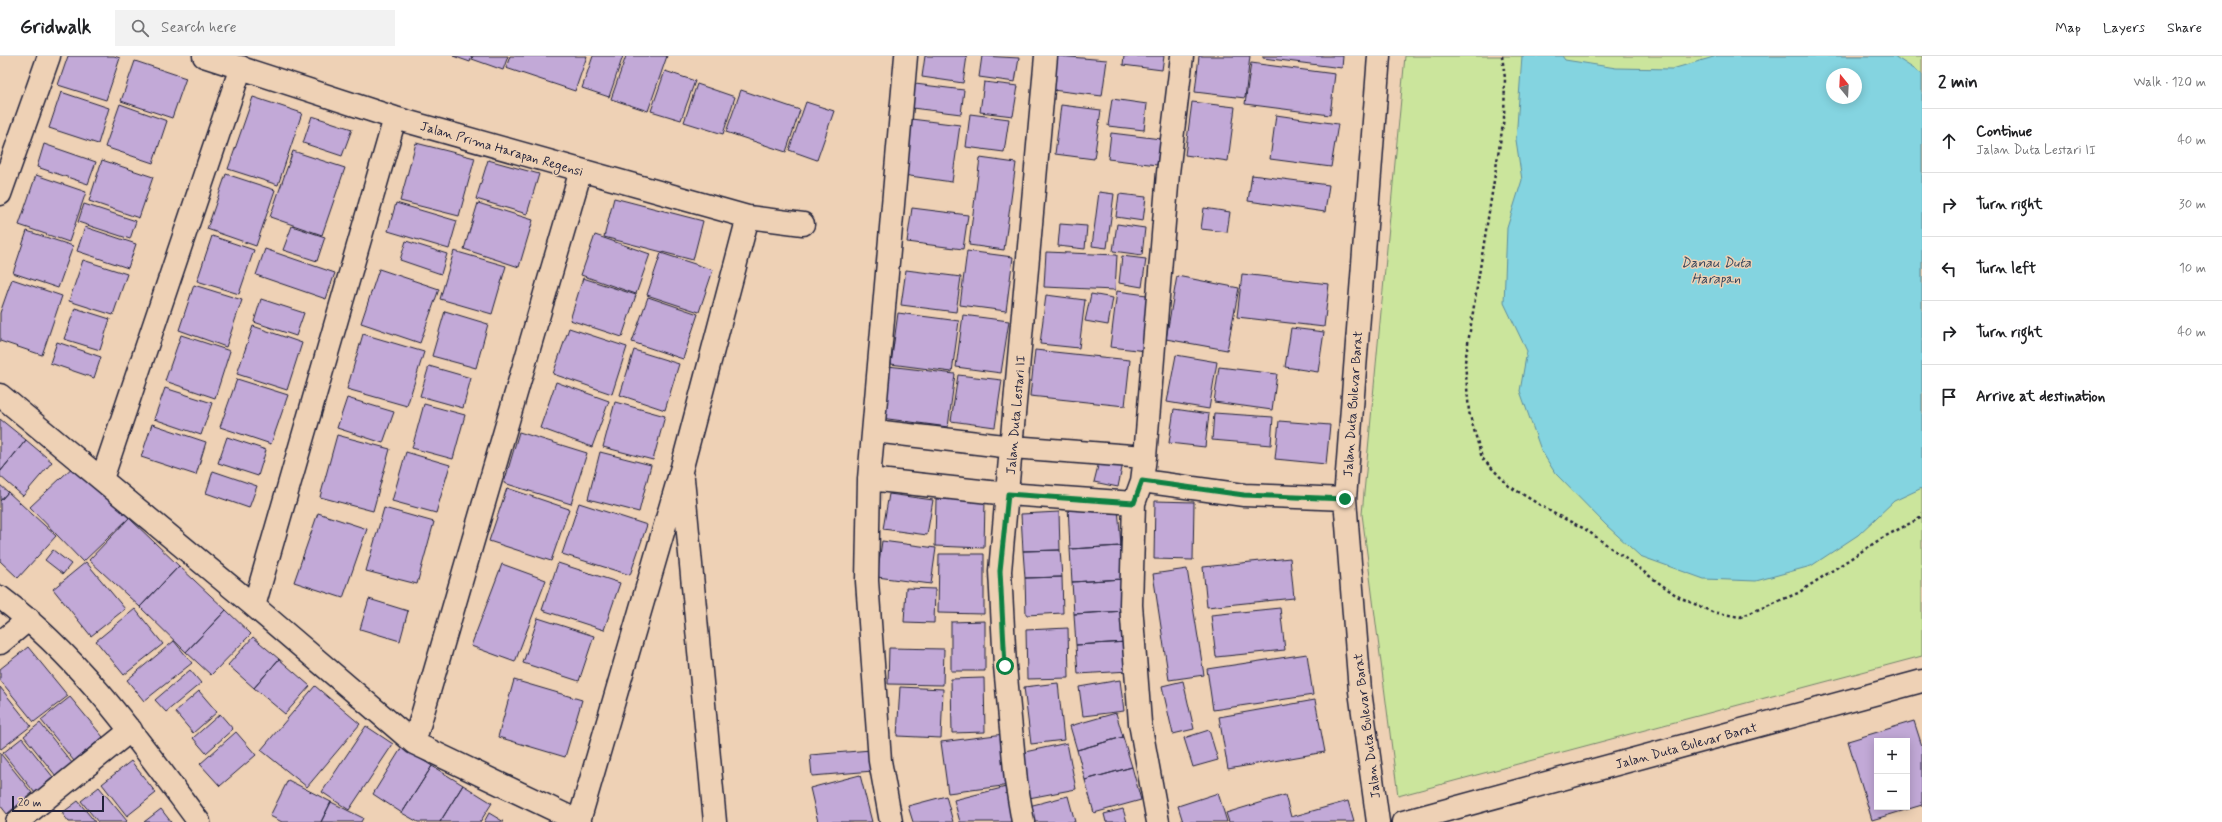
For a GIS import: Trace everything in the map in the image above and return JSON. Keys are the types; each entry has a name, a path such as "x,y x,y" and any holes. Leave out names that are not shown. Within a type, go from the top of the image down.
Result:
{"street":[{"path":"0,194 48,56"},
{"name":"Jalan Prima Harapan Regensi","path":"204,56 395,118 748,217 803,224"},
{"path":"891,822 880,761 867,581 869,479 906,56"},
{"name":"Jalan Duta Lestari II","path":"1023,822 1016,781 1005,666 1000,571 1046,56"},
{"path":"1158,822 1138,707 1131,605 1134,503 1142,481 1145,457 1168,173 1182,56"},
{"name":"Jalan Duta Bulevar Barat","path":"1378,822 1360,691 1345,499 1379,56"},
{"path":"102,479 241,67"},
{"path":"254,606 395,118"},
{"path":"414,742 581,170"},
{"path":"0,395 254,606 414,742 579,822 682,467 748,217"},
{"path":"874,431 1012,446 1145,457"},
{"path":"682,467 716,822"},
{"path":"869,479 1008,494 1134,503"},
{"path":"1142,481 1244,495 1345,499"},
{"path":"0,598 29,619 74,663 131,730 199,822"},
{"path":"0,643 29,619"},
{"name":"Jalan Duta Bulevar Barat","path":"1403,822 1922,681"},
{"path":"17,822 131,730"}],"path":[{"path":"1502,56 1505,78 1504,118 1465,362 1469,412 1482,458 1509,486 1553,514 1585,529 1677,596 1712,612 1740,617 1798,593 1882,538 1922,517"}],"green space":[{"path":"1405,56 1922,56 1922,656 1398,796 1362,514"}],"water":[{"name":"Danau Duta Harapan","path":"1522,56 1562,56 1565,60 1616,68 1672,69 1717,56 1894,56 1922,74 1922,488 1894,501 1858,535 1811,566 1756,581 1704,579 1640,556 1606,525 1555,473 1541,450 1520,391 1527,351 1504,303 1507,228 1522,180 1516,140"}],"building":[{"path":"68,56 114,56 120,58 106,100 58,85"},
{"path":"453,56 472,56 470,62"},
{"path":"473,56 508,56 503,70 472,59"},
{"path":"510,56 587,56 575,91 506,68"},
{"path":"593,56 623,56 609,97 582,88"},
{"path":"626,56 667,56 648,111 611,99"},
{"path":"925,56 967,56 963,83 922,77"},
{"path":"982,56 1019,58 1015,82 979,77"},
{"path":"1057,56 1107,60 1102,96 1052,90"},
{"path":"1124,56 1164,56 1162,70 1123,65"},
{"path":"1199,56 1250,56 1245,98 1195,92"},
{"path":"1263,56 1343,56 1342,68 1263,58"},
{"path":"135,61 186,78 172,118 121,101"},
{"path":"1251,63 1335,74 1330,115 1245,104"},
{"path":"665,71 695,81 681,120 651,111"},
{"path":"984,82 1018,86 1013,116 980,112"},
{"path":"697,84 735,97 723,134 684,122"},
{"path":"915,84 964,90 961,114 912,108"},
{"path":"741,90 800,110 786,152 726,132"},
{"path":"61,92 109,108 98,144 49,128"},
{"path":"253,97 302,113 278,185 228,169"},
{"path":"1112,99 1147,104 1144,130 1108,126"},
{"path":"806,102 834,111 817,160 789,150"},
{"path":"1192,102 1235,107 1228,161 1185,155"},
{"path":"120,104 167,121 153,163 105,147"},
{"path":"1061,105 1101,110 1094,159 1055,154"},
{"path":"970,114 1009,119 1004,152 966,147"},
{"path":"1276,115 1338,124 1331,167 1270,159"},
{"path":"312,116 352,129 342,156 303,143"},
{"path":"911,119 960,125 952,182 903,175"},
{"path":"1111,133 1161,139 1157,165 1108,159"},
{"path":"416,143 475,158 459,216 400,201"},
{"path":"44,144 96,162 88,184 37,167"},
{"path":"293,151 345,168 322,235 270,217"},
{"path":"980,158 1016,163 1004,250 969,245"},
{"path":"102,160 153,177 139,218 89,201"},
{"path":"488,160 539,174 527,214 476,199"},
{"path":"226,174 275,190 256,246 207,229"},
{"path":"36,175 86,192 69,242 19,225"},
{"path":"1252,175 1329,185 1325,212 1248,201"},
{"path":"1099,192 1114,194 1107,248 1092,246"},
{"path":"1119,194 1146,197 1143,221 1116,217"},
{"path":"614,198 703,221 693,260 604,237"},
{"path":"396,203 457,221 449,249 388,231"},
{"path":"478,203 533,220 519,267 464,249"},
{"path":"84,204 136,221 130,239 78,222"},
{"path":"912,208 968,215 963,249 907,242"},
{"path":"1204,208 1230,212 1227,232 1201,229"},
{"path":"1060,224 1087,226 1085,249 1058,246"},
{"path":"1117,224 1145,228 1142,255 1113,251"},
{"path":"292,226 325,237 317,261 283,250"},
{"path":"85,227 136,244 128,268 77,251"},
{"path":"27,231 73,246 58,288 13,273"},
{"path":"595,235 650,254 636,294 581,275"},
{"path":"212,236 254,250 239,294 197,281"},
{"path":"406,241 447,254 441,274 400,260"},
{"path":"265,249 335,273 326,299 256,275"},
{"path":"454,251 506,266 492,314 440,299"},
{"path":"967,251 1013,257 1006,311 960,305"},
{"path":"1046,252 1117,255 1115,290 1044,287"},
{"path":"661,253 713,270 699,312 647,295"},
{"path":"1122,256 1146,259 1142,287 1119,283"},
{"path":"83,260 127,274 113,315 69,301"},
{"path":"379,269 439,289 420,343 361,323"},
{"path":"906,270 961,277 956,312 901,305"},
{"path":"1242,274 1329,284 1324,327 1237,317"},
{"path":"1177,276 1239,288 1227,350 1166,339"},
{"path":"583,278 636,295 622,337 570,320"},
{"path":"12,279 62,296 42,355 0,341 0,313"},
{"path":"194,285 242,300 226,347 179,330"},
{"path":"1117,291 1154,296 1147,351 1110,347"},
{"path":"1091,294 1113,298 1108,325 1085,321"},
{"path":"1046,295 1085,300 1079,348 1040,344"},
{"path":"648,297 698,314 683,359 632,342"},
{"path":"261,299 304,313 296,336 254,322"},
{"path":"75,308 110,319 100,350 64,339"},
{"path":"445,311 488,324 476,368 432,356"},
{"path":"898,313 959,321 952,372 891,364"},
{"path":"963,315 1009,321 1001,373 956,367"},
{"path":"253,326 302,343 287,390 237,374"},
{"path":"569,328 627,347 612,394 553,374"},
{"path":"1291,328 1324,332 1318,372 1285,367"},
{"path":"363,334 424,352 407,406 347,389"},
{"path":"181,335 230,351 215,398 165,381"},
{"path":"57,342 101,357 94,378 50,363"},
{"path":"634,350 679,364 665,410 620,395"},
{"path":"1035,350 1130,360 1125,406 1030,396"},
{"path":"1176,355 1217,362 1209,409 1167,402"},
{"path":"429,366 471,378 463,408 420,396"},
{"path":"888,366 955,374 948,427 881,418"},
{"path":"1219,367 1277,374 1272,410 1214,402"},
{"path":"958,375 1002,380 995,427 951,421"},
{"path":"237,379 288,395 271,444 220,427"},
{"path":"556,382 609,401 592,447 540,428"},
{"path":"165,388 212,403 201,435 154,419"},
{"path":"347,398 394,412 383,443 337,428"},
{"path":"615,402 665,416 653,460 603,447"},
{"path":"424,404 465,415 453,459 412,448"},
{"path":"1174,409 1209,414 1205,447 1169,443"},
{"path":"1214,413 1273,417 1271,445 1212,440"},
{"path":"0,419 26,440 0,472"},
{"path":"1279,421 1330,425 1326,464 1275,459"},
{"path":"152,424 206,442 196,475 141,457"},
{"path":"519,432 587,453 571,504 504,483"},
{"path":"337,435 390,449 373,511 320,497"},
{"path":"227,437 266,450 258,476 218,463"},
{"path":"26,440 52,462 23,496 0,476 0,472"},
{"path":"406,452 450,465 436,513 392,501"},
{"path":"600,452 651,465 639,512 588,499"},
{"path":"1100,458 1123,463 1118,487 1094,482"},
{"path":"77,463 129,518 83,562 30,507"},
{"path":"213,471 257,486 249,508 206,493"},
{"path":"0,485 8,492 0,501"},
{"path":"507,488 569,509 551,561 489,541"},
{"path":"8,492 56,536 18,578 0,561 0,501"},
{"path":"889,494 933,500 927,535 883,529"},
{"path":"936,499 985,500 984,548 935,546"},
{"path":"1155,501 1194,502 1193,560 1154,559"},
{"path":"579,503 647,525 630,575 562,554"},
{"path":"1068,505 1118,507 1121,546 1070,549"},
{"path":"384,508 434,522 417,584 366,571"},
{"path":"1059,512 1060,550 1023,551 1021,514"},
{"path":"318,513 367,529 343,598 294,582"},
{"path":"129,518 179,566 140,607 89,560"},
{"path":"882,541 936,548 931,584 877,577"},
{"path":"1121,546 1123,579 1072,582 1070,549"},
{"path":"53,550 71,564 63,574 45,560"},
{"path":"1060,550 1062,577 1025,578 1023,551"},
{"path":"939,554 984,554 984,614 938,613"},
{"path":"1290,558 1294,598 1207,607 1203,567"},
{"path":"86,562 125,609 91,636 53,589"},
{"path":"558,563 620,583 604,630 542,610"},
{"path":"502,564 546,580 515,662 471,646"},
{"path":"179,566 226,610 186,652 140,607"},
{"path":"1187,569 1204,675 1169,680 1153,574"},
{"path":"1062,577 1063,613 1026,615 1025,578"},
{"path":"1123,579 1125,611 1074,614 1072,582"},
{"path":"906,588 935,589 934,623 904,622"},
{"path":"369,599 408,611 400,641 360,629"},
{"path":"1280,608 1285,650 1216,657 1211,615"},
{"path":"135,609 163,644 124,675 96,641"},
{"path":"226,610 251,634 211,675 186,652"},
{"path":"1125,611 1127,642 1076,645 1074,614"},
{"path":"538,618 594,636 579,681 523,663"},
{"path":"985,621 985,671 951,671 951,622"},
{"path":"1068,628 1069,678 1027,679 1026,630"},
{"path":"253,637 279,659 254,688 228,665"},
{"path":"174,641 192,663 144,701 127,680"},
{"path":"1127,642 1129,671 1078,674 1076,645"},
{"path":"28,647 68,696 34,722 0,680 0,669"},
{"path":"889,648 944,649 943,685 888,684"},
{"path":"1307,654 1313,695 1213,710 1207,669"},
{"path":"279,659 310,686 285,714 254,688"},
{"path":"190,670 201,683 166,712 155,700"},
{"path":"984,678 985,732 952,733 951,679"},
{"path":"514,680 582,700 565,757 498,737"},
{"path":"1120,680 1124,711 1083,716 1079,687"},
{"path":"1183,681 1194,729 1173,734 1162,686"},
{"path":"1058,683 1064,740 1031,744 1024,687"},
{"path":"315,686 360,724 307,787 261,750"},
{"path":"0,687 31,726 1,749 0,748"},
{"path":"900,687 943,689 941,738 897,736"},
{"path":"199,691 217,712 193,733 175,712"},
{"path":"70,697 103,737 74,761 41,720"},
{"path":"1315,700 1325,752 1228,769 1219,717"},
{"path":"1116,713 1123,737 1077,750 1070,726"},
{"path":"220,714 233,729 206,753 193,738"},
{"path":"1914,721 1922,746 1922,805 1910,809 1910,738 1874,738 1874,810 1905,810 1872,820 1848,741"},
{"path":"40,723 72,763 56,776 24,736"},
{"path":"366,726 393,744 349,810 322,792"},
{"path":"1209,730 1218,760 1193,767 1184,738"},
{"path":"236,732 256,755 220,786 200,764"},
{"path":"1004,734 1010,785 948,793 941,742"},
{"path":"1123,737 1132,767 1085,780 1077,750"},
{"path":"22,738 53,777 35,793 3,753"},
{"path":"1067,743 1076,789 1029,798 1020,753"},
{"path":"402,747 432,766 402,813 373,794"},
{"path":"871,750 873,771 812,776 810,755"},
{"path":"0,753 32,793 7,814 0,805"},
{"path":"131,761 156,793 127,816 102,784"},
{"path":"432,766 463,785 440,822 418,822 402,813"},
{"path":"1132,767 1141,800 1094,813 1085,780"},
{"path":"860,775 872,822 818,822 810,788"},
{"path":"288,780 331,802 321,822 282,822 270,816"},
{"path":"463,785 492,803 480,822 440,822"},
{"path":"1010,786 1019,822 960,822 954,800"},
{"path":"99,787 127,821 126,822 98,822 81,801"},
{"path":"1218,793 1227,822 1183,822 1178,806"},
{"path":"1285,795 1291,817 1348,801 1354,822 1229,822 1226,813"},
{"path":"946,796 953,822 913,822 908,806"},
{"path":"1068,796 1075,822 1033,822 1029,806"},
{"path":"78,801 95,822 69,822 62,813"},
{"path":"331,802 363,818 361,822 321,822"},
{"path":"161,809 171,822 144,822"},
{"path":"1123,809 1127,822 1106,822 1104,814"},
{"path":"489,813 504,822 484,822"}],"route":[{"path":"1005,666 1000,571 1008,494 1134,503 1142,481 1244,495 1345,499"}]}
